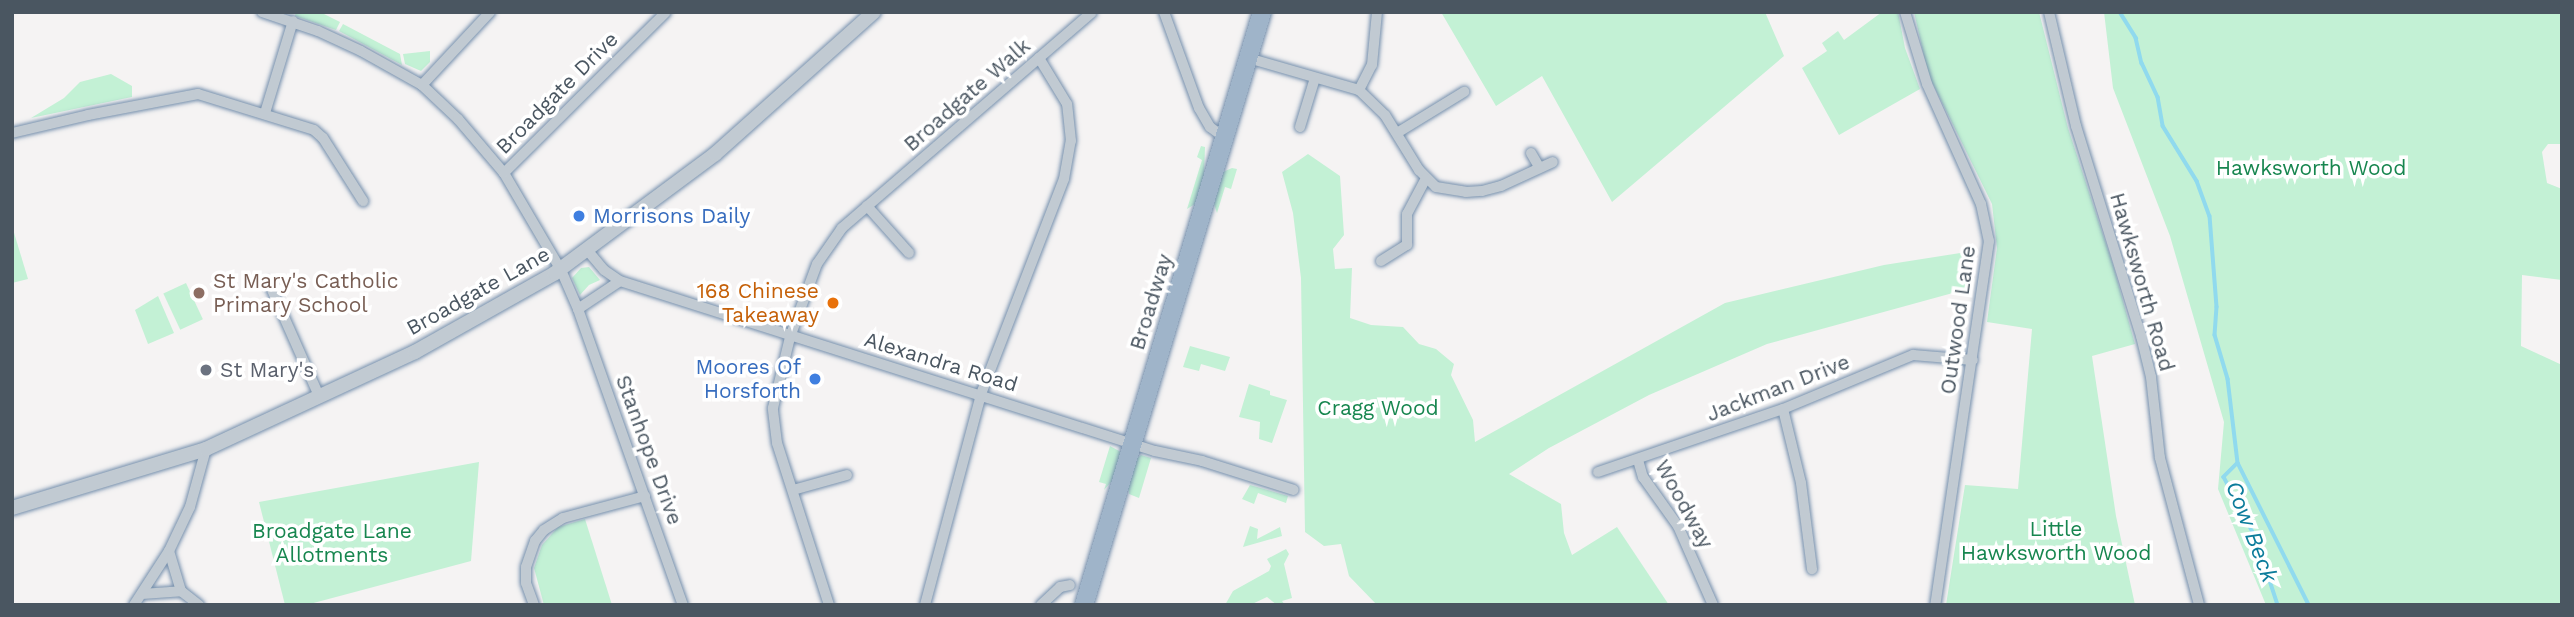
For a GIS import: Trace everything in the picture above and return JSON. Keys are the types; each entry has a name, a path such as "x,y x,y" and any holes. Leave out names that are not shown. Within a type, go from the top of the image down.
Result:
{"highway":[{"name":"Broadway","path":"1084,605 1262,12"}],"street":[{"name":"Stanhope Drive","path":"262,12 293,21 361,51 422,85 458,119 504,173 561,270 578,309 683,605"},
{"path":"422,85 490,12"},
{"name":"Broadgate Drive","path":"504,173 666,12"},
{"name":"Broadgate Lane","path":"12,508 206,449 415,352 561,270 715,154 874,12"},
{"name":"Broadgate Walk","path":"829,605 777,443 773,408 790,337 817,264 842,228 1092,12"},
{"path":"1164,12 1199,108 1210,127 1224,137"},
{"path":"1359,90 1372,65 1377,12"},
{"name":"Outwood Lane","path":"1905,12 1927,85 1981,204 1989,241 1936,605"},
{"name":"Hawksworth Road","path":"2049,12 2076,126 2141,336 2151,377 2160,458 2199,605"},
{"path":"265,114 293,21"},
{"path":"925,605 981,394 1064,179 1070,141 1067,104 1039,58"},
{"path":"1248,58 1359,90 1374,102 1426,179 1436,187 1466,192 1502,186 1553,162"},
{"path":"1300,127 1315,78"},
{"path":"1397,133 1464,92"},
{"path":"12,133 184,95 214,98 314,130 323,138 363,201"},
{"path":"1531,153 1539,167"},
{"path":"1381,261 1406,245 1407,214 1426,179"},
{"path":"867,206 909,253"},
{"name":"Alexandra Road","path":"588,251 604,270 620,281 790,337 1294,490"},
{"path":"578,309 620,281"},
{"path":"269,283 319,396"},
{"name":"Jackman Drive","path":"1598,472 1783,409 1913,355 1973,360"},
{"path":"1783,409 1801,483 1812,569"},
{"path":"134,605 169,551 190,507 206,449"},
{"name":"Woodway","path":"1638,460 1643,477 1678,526 1713,605"},
{"path":"793,490 847,475"},
{"path":"534,605 526,583 526,567 535,541 544,530 563,518 645,496"},
{"path":"169,551 181,591 199,605"},
{"path":"1041,605 1060,587 1070,585"},
{"path":"142,594 181,591"}],"green space":[{"path":"296,12 320,12 340,22 336,30 295,16"},
{"path":"1441,12 1765,12 1784,56 1612,202 1542,76 1496,106"},
{"path":"1882,12 1898,12 1905,48 1920,89 1839,135 1802,68 1827,51 1822,43 1838,31 1844,40"},
{"name":"Little Hawksworth Wood","path":"1914,12 2039,12 2068,128 2113,265 2135,344 2092,356 2116,516 2135,605 1946,605 1965,485 2018,489 2032,329 1987,322 1997,248 1992,204 1928,74"},
{"name":"Hawksworth Wood","path":"2104,12 2562,12 2562,144 2548,144 2542,152 2547,183 2562,189 2562,280 2522,275 2521,346 2562,365 2562,605 2266,605 2218,489 2224,422 2170,236 2113,88"},
{"path":"343,24 400,54 402,65 339,31"},
{"path":"430,51 430,62 421,71 405,64 403,54"},
{"path":"111,74 132,86 132,97 31,118 64,98 80,82"},
{"path":"1201,146 1205,147 1204,175 1195,204 1187,209 1202,160 1197,157"},
{"name":"Cragg Wood","path":"1308,154 1340,176 1344,235 1333,249 1335,269 1352,268 1350,318 1371,325 1403,327 1419,344 1436,349 1454,364 1451,375 1473,420 1475,442 1725,303 1884,265 1973,251 1971,288 1767,344 1649,395 1549,448 1509,474 1561,504 1564,533 1572,555 1617,527 1669,605 1377,605 1349,576 1341,544 1324,546 1305,532 1301,278 1293,213 1282,172"},
{"path":"1237,169 1231,189 1225,187 1217,213 1214,204 1223,172"},
{"path":"12,226 28,279 12,283"},
{"path":"589,267 600,280 589,285 580,295 572,278 581,268"},
{"path":"186,283 203,319 180,330 163,294"},
{"path":"158,296 174,333 148,344 135,310"},
{"path":"1190,346 1230,357 1225,371 1201,364 1199,371 1183,367"},
{"path":"1249,384 1287,400 1272,443 1259,439 1260,422 1239,417"},
{"path":"1110,446 1121,452 1112,481 1104,490 1106,484 1099,482"},
{"path":"1141,455 1151,458 1139,498 1129,494 1128,488 1137,458"},
{"name":"Broadgate Lane Allotments","path":"479,462 471,561 306,605 285,605 259,502"},
{"path":"1250,485 1288,496 1286,503 1258,493 1254,504 1242,499"},
{"path":"585,519 612,605 544,605 534,568 542,545 558,527"},
{"path":"1250,526 1258,529 1257,539 1280,527 1282,536 1243,547"},
{"path":"1286,549 1289,554 1284,564 1292,598 1282,601 1285,605 1277,605 1267,597 1250,605 1225,605 1233,591 1269,571 1271,566 1267,559"}],"waterway":[{"path":"2120,12 2136,38 2142,63 2158,97 2163,126 2197,181 2210,216 2217,307 2215,335 2228,379 2238,463 2309,605"},
{"name":"Cow Beck","path":"2238,463 2224,477 2256,538 2278,605"}],"place":[{"name":"Morrisons Daily","path":"579,216"},
{"name":"St Mary's Catholic Primary School","path":"199,293"},
{"name":"168 Chinese Takeaway","path":"833,303"},
{"name":"St Mary's","path":"206,370"},
{"name":"Moores Of Horsforth","path":"815,379"}]}
